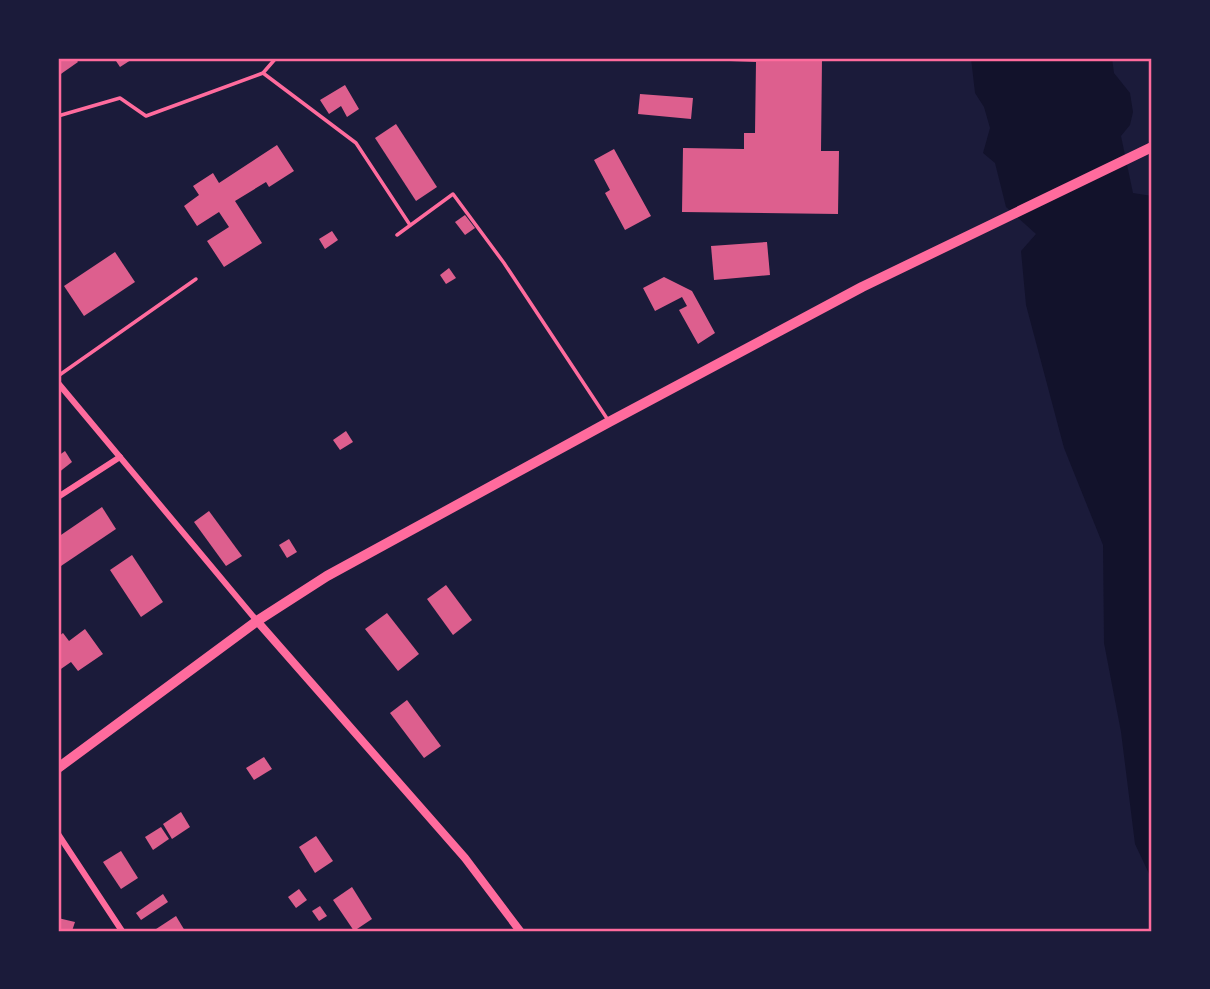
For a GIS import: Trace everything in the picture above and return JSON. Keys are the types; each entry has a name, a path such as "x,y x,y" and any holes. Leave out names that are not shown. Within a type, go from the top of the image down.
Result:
{"main road":[{"path":"58,768 257,621 327,576 862,287 1152,147"}],"street":[{"path":"58,383 257,621 465,858 520,931"},
{"path":"58,497 120,457"},
{"path":"58,834 122,931"}],"lane":[{"path":"58,116 120,99 146,116 263,73 276,58"},
{"path":"263,73 356,143 410,225"},
{"path":"397,235 453,194 504,263 609,422"},
{"path":"58,376 195,279"}],"shaded area":[{"path":"971,58 1112,58 1114,73 1130,93 1133,112 1130,125 1121,136 1133,193 1152,196 1152,880 1135,844 1121,732 1104,643 1103,545 1064,448 1026,305 1021,251 1036,234 1006,207 995,163 983,153 990,128 984,107 975,93"}],"building":[{"path":"58,58 75,58 78,62 58,76"},
{"path":"114,58 134,58 120,67"},
{"path":"730,58 822,58 821,151 839,151 838,214 682,212 683,148 744,149 744,133 755,133 756,62 730,61"},
{"path":"345,85 359,109 347,117 341,106 329,114 320,100"},
{"path":"640,94 693,98 691,119 638,114"},
{"path":"396,124 437,187 416,201 375,138"},
{"path":"277,145 294,171 269,187 266,182 235,201 262,243 224,267 207,241 229,227 219,212 197,226 184,206 199,195 193,186 213,173 219,183"},
{"path":"614,149 651,216 625,230 605,193 610,190 594,160"},
{"path":"465,215 475,228 465,235 455,222"},
{"path":"332,231 338,240 325,249 319,239"},
{"path":"767,242 770,275 714,280 711,246"},
{"path":"115,252 135,282 84,316 64,286"},
{"path":"449,268 456,278 446,284 440,275"},
{"path":"664,277 692,291 715,333 698,344 679,310 687,306 682,297 655,311 643,288"},
{"path":"346,431 353,442 340,450 333,440"},
{"path":"65,451 72,462 58,473 58,456"},
{"path":"102,507 116,529 58,568 58,537"},
{"path":"209,511 242,556 226,566 194,522"},
{"path":"289,539 297,552 287,558 279,545"},
{"path":"132,555 163,602 141,617 110,570"},
{"path":"446,585 472,620 453,635 427,599"},
{"path":"387,613 419,654 398,671 365,629"},
{"path":"85,629 103,654 78,671 71,662 58,671 58,637 63,633 69,641"},
{"path":"407,700 441,746 424,758 390,713"},
{"path":"264,757 272,769 254,780 246,768"},
{"path":"181,812 190,827 172,839 163,824"},
{"path":"161,827 169,839 153,850 145,837"},
{"path":"316,836 333,861 315,873 299,847"},
{"path":"121,851 138,878 121,889 103,862"},
{"path":"352,887 372,919 354,931 333,900"},
{"path":"299,889 307,900 296,908 288,897"},
{"path":"163,894 168,902 141,920 136,913"},
{"path":"320,906 327,916 319,921 312,911"},
{"path":"176,916 185,931 153,931"},
{"path":"58,918 75,922 72,931 58,931"}]}
